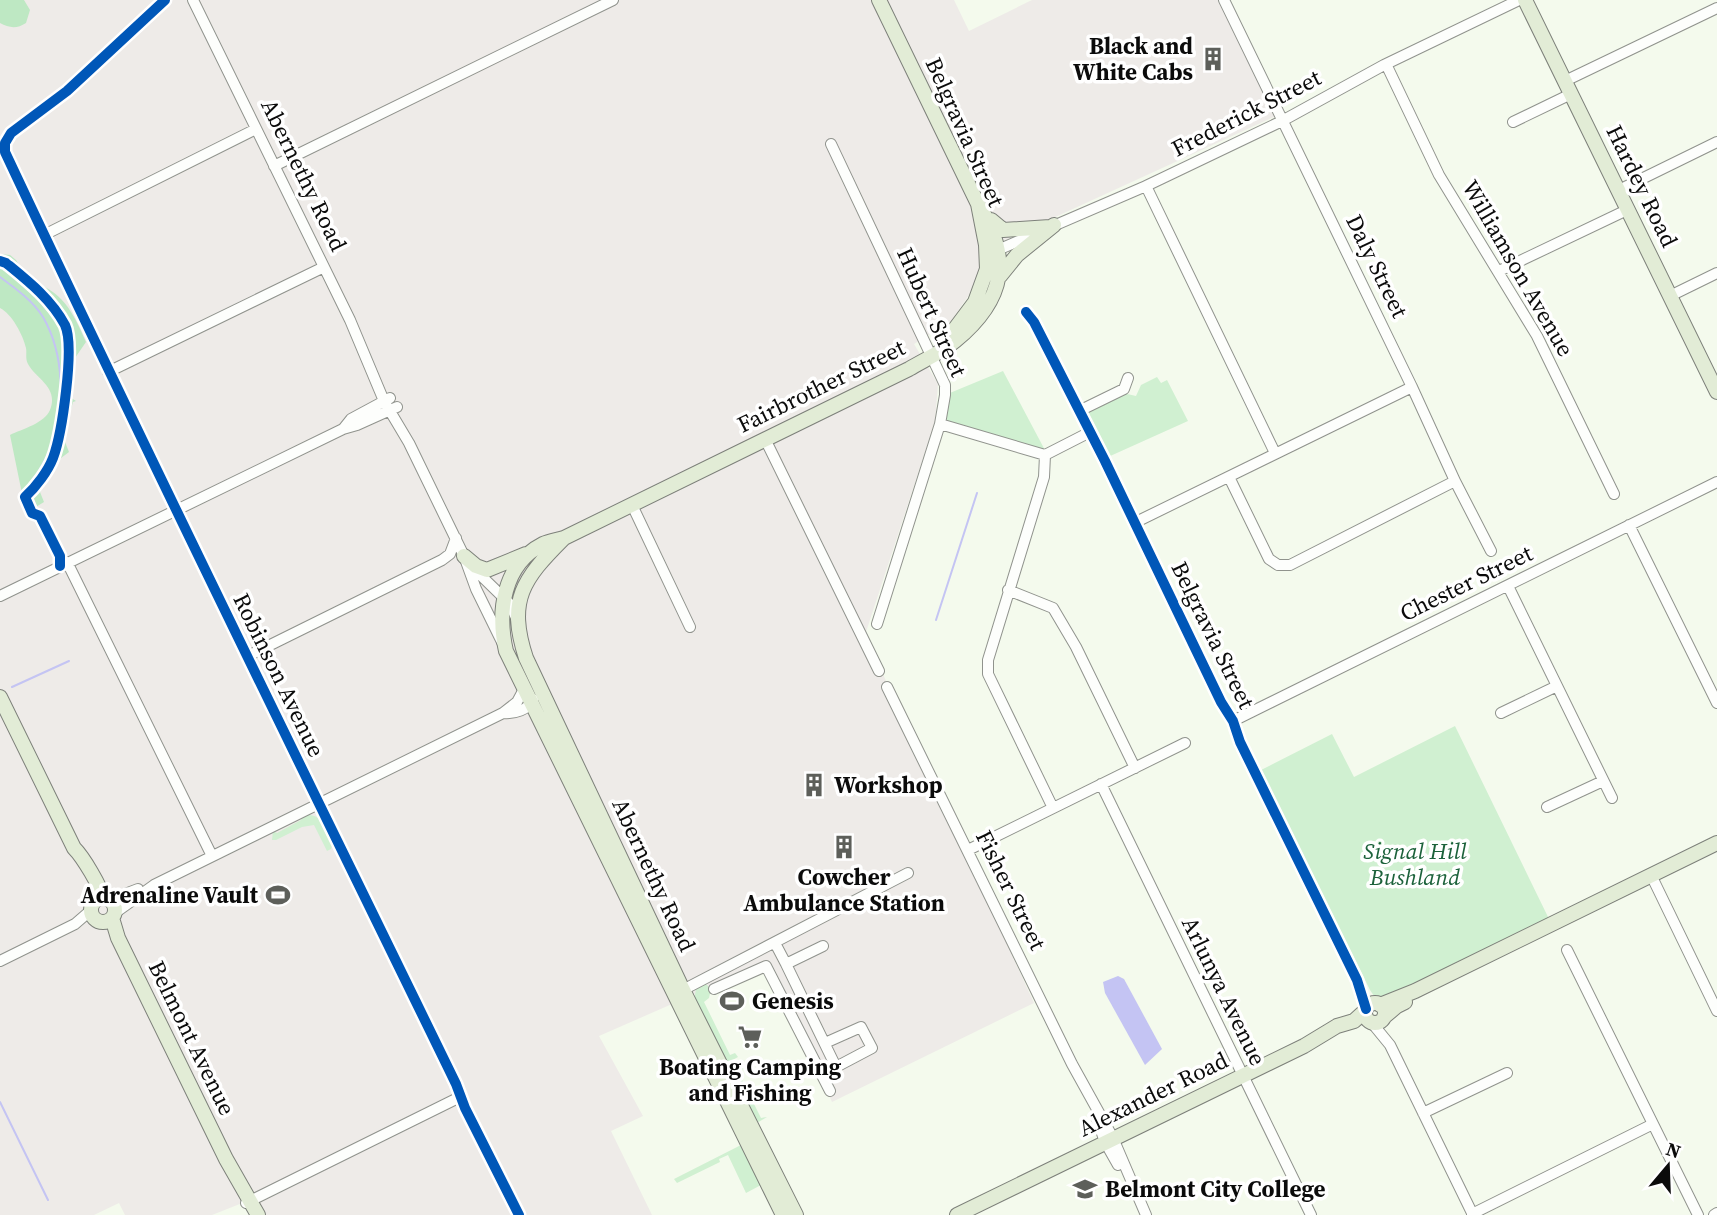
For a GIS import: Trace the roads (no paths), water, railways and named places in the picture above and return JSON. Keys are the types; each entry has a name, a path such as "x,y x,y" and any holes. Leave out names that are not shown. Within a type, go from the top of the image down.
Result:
{"main road":[{"name":"Belgravia Street","path":"879,0 978,204 993,252 975,303 932,355"},
{"name":"Hardey Road","path":"1525,0 1717,392"},
{"name":"Fairbrother Street","path":"506,651 501,624 504,597 513,573 544,543 564,538 909,369 953,343 967,330 988,303 998,278 1000,262 993,252 995,234 978,204"},
{"path":"986,217 1003,230 1052,226"},
{"path":"998,278 1017,255 1052,226"},
{"name":"Fairbrother Street","path":"517,621 520,599 529,576 564,538"},
{"path":"466,559 486,570 534,551"},
{"name":"Abernethy Road","path":"517,621 530,685 531,704 796,1215"},
{"name":"Abernethy Road","path":"506,651 530,685 679,992 783,1215"},
{"name":"Belmont Avenue","path":"0,698 75,849 76,860 118,938 249,1206 258,1215"},
{"name":"Alexander Road","path":"1652,878 1717,842"},
{"name":"Alexander Road","path":"957,1215 1243,1079 1337,1026 1375,1014 1415,991 1652,878 1717,850"},
{"name":"Alexander Road","path":"975,1215 1111,1143"}],"street":[{"name":"Robinson Avenue","path":"165,0 66,91 11,134 5,143 5,152 174,510 519,1215"},
{"name":"Abernethy Road","path":"194,0 373,371 407,429 409,443 466,559 476,589 506,651"},
{"path":"274,166 613,0"},
{"name":"Daly Street","path":"1224,0 1491,551"},
{"name":"Frederick Street","path":"993,252 1146,186 1282,121 1386,64 1519,0"},
{"path":"1513,122 1568,88 1717,8"},
{"name":"Williamson Avenue","path":"1386,64 1438,175 1537,336 1614,494"},
{"path":"44,235 256,129"},
{"path":"1619,190 1717,142"},
{"name":"Hubert Street","path":"831,144 932,355 945,385 946,395 940,425 877,624"},
{"path":"1146,186 1275,453"},
{"path":"1499,271 1629,209"},
{"path":"108,372 324,267"},
{"path":"1671,296 1717,273"},
{"name":"Belgravia Street","path":"1026,312 1034,322 1090,432 1473,1214"},
{"path":"1079,411 1129,386"},
{"path":"1134,523 1412,387"},
{"path":"0,596 343,429 357,425 390,404"},
{"path":"940,425 1045,455 1090,432"},
{"path":"765,439 879,671"},
{"path":"1045,455 1044,477 988,660 988,674 1053,808"},
{"path":"1228,477 1269,559 1278,565 1290,565 1455,481"},
{"name":"Chester Street","path":"1233,721 1717,482"},
{"path":"632,505 691,627"},
{"path":"1629,525 1717,703"},
{"path":"247,656 442,560 450,554 456,538"},
{"name":"Abernethy Road","path":"466,559 510,604 517,621"},
{"path":"67,562 212,856"},
{"path":"1508,586 1612,798"},
{"path":"1009,590 1037,599 1052,608 1076,647 1135,768"},
{"path":"0,961 503,713 517,702 530,685"},
{"path":"1501,713 1557,686"},
{"name":"Fisher Street","path":"887,687 1096,1111 1096,1119 1126,1167 1146,1215"},
{"path":"503,713 511,713 531,704"},
{"path":"968,849 1185,743"},
{"path":"1547,807 1602,781"},
{"name":"Arlunya Avenue","path":"1101,784 1311,1215"},
{"path":"679,992 908,873"},
{"path":"1652,878 1717,1011"},
{"path":"775,943 825,1043"},
{"path":"786,964 823,946"},
{"path":"1567,950 1698,1215"},
{"path":"758,951 830,1091"},
{"path":"714,989 766,966"},
{"path":"1423,1113 1507,1073"},
{"path":"249,1206 460,1097"},
{"path":"1473,1214 1653,1124"}],"water":[{"path":"1118,976 1124,979 1162,1049 1145,1065 1105,993 1103,982"}],"waterway":[{"path":"0,277 39,311 50,332 59,364 61,381 56,431 47,456 29,488 37,509"},
{"path":"936,620 977,493"},
{"path":"12,687 69,661"},
{"path":"0,1102 48,1200"}],"place":[{"name":"Black and White Cabs","path":"1213,59"},
{"name":"Workshop","path":"814,785"},
{"name":"Cowcher Ambulance Station","path":"844,847"},
{"name":"Adrenaline Vault","path":"278,895"},
{"name":"Genesis","path":"732,1001"},
{"name":"Boating Camping and Fishing","path":"750,1037"},
{"name":"Belmont City College","path":"1085,1189"}],"park label":[{"name":"Signal Hill Bushland","path":"1415,864"}]}
